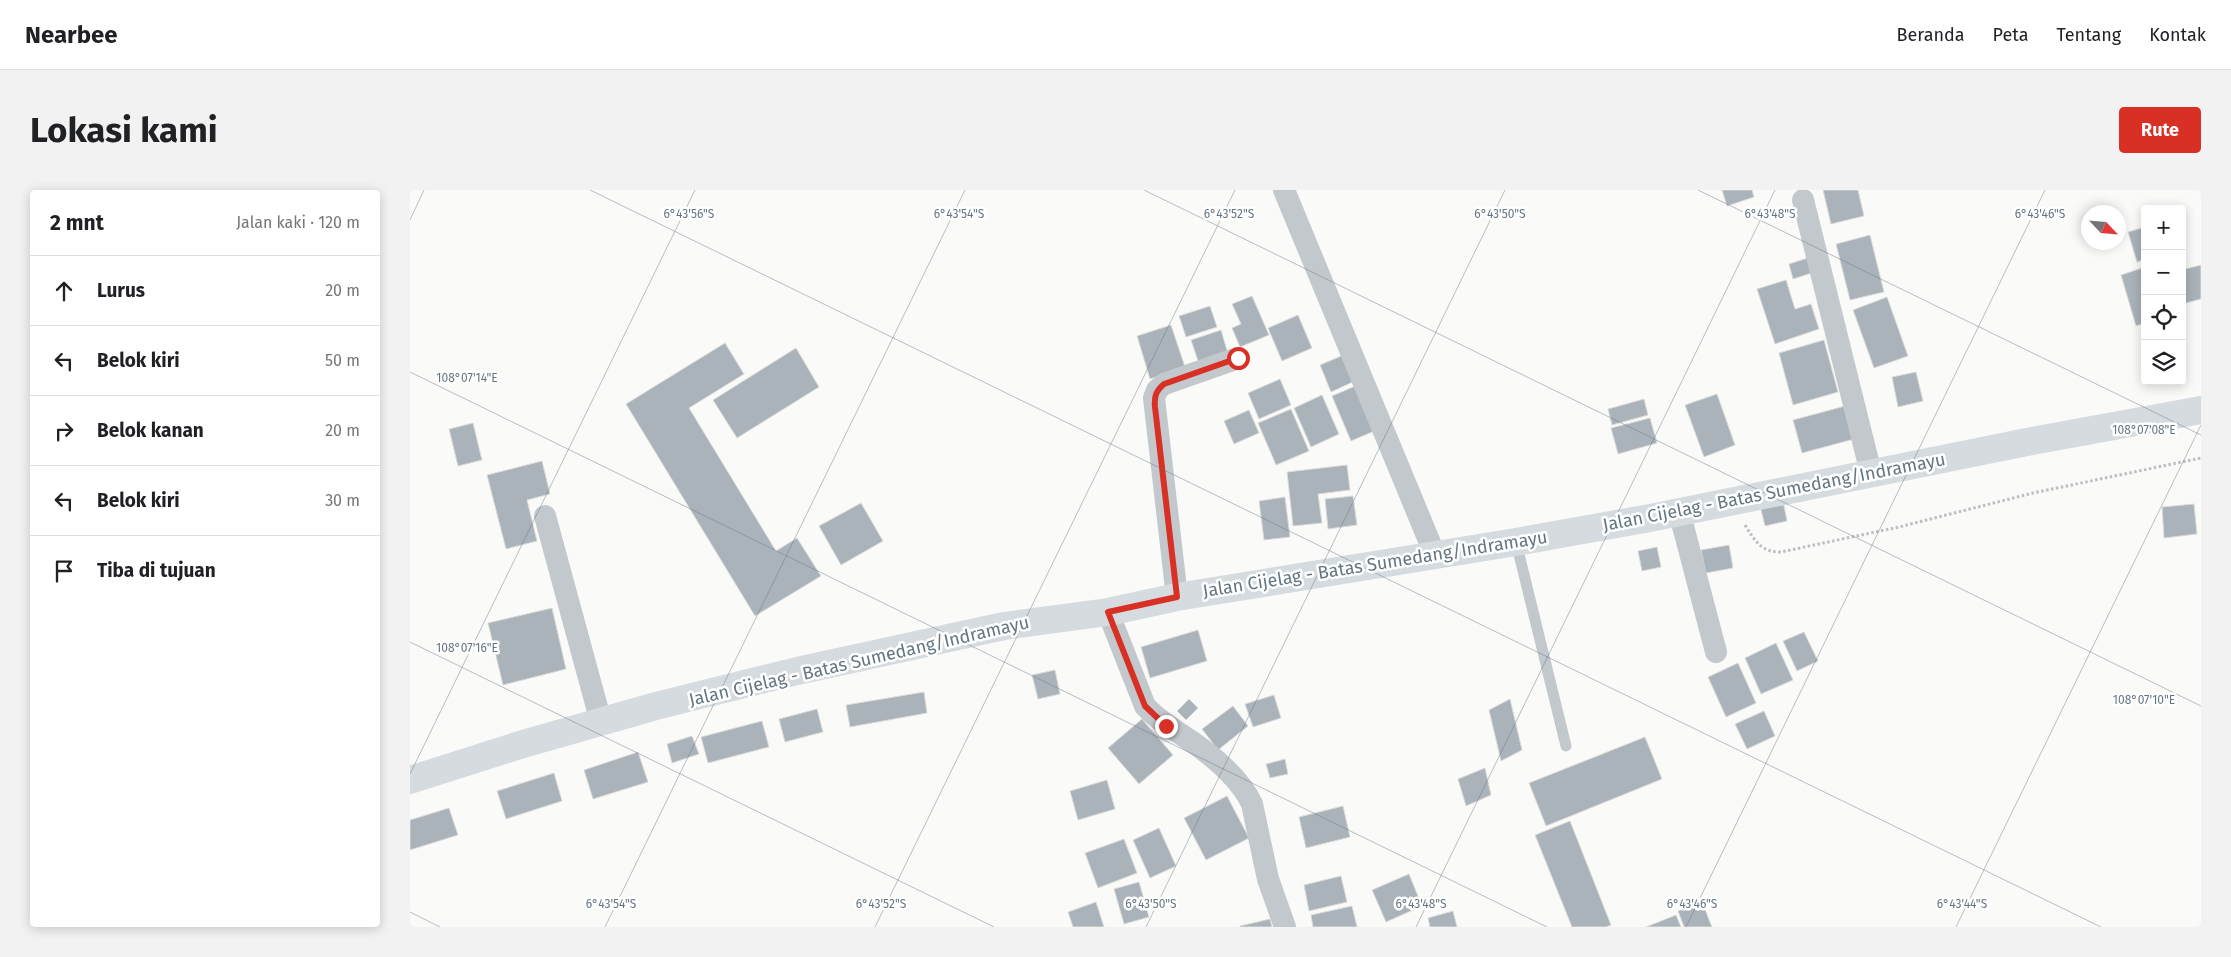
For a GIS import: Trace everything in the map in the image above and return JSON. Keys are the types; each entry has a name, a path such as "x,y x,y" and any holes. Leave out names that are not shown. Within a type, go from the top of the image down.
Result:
{"main road":[{"name":"Jalan Cijelag - Batas Sumedang/Indramayu","path":"410,780 523,744 601,722 797,672 1004,626 1108,612 1177,597 1516,542 2201,410"}],"street":[{"path":"1284,190 1435,555"},
{"path":"1803,200 1871,473"},
{"path":"1177,597 1154,398 1157,390 1164,384 1238,358"},
{"path":"1679,511 1716,652"},
{"path":"545,516 601,722"},
{"path":"1108,612 1145,706 1154,716 1192,742 1220,765 1247,793 1252,804 1268,879 1285,927"}],"lane":[{"path":"1516,542 1566,746"}],"path":[{"path":"1729,502 1758,546 1772,552 1782,552 1899,528 2033,493 2201,458"}],"building":[{"path":"1722,190 1752,190 1754,197 1727,206"},
{"path":"1823,190 1858,190 1864,216 1831,224"},
{"path":"2141,228 2141,260 2137,262 2128,232"},
{"path":"1870,235 1884,292 1850,300 1836,244"},
{"path":"1811,257 1815,272 1793,279 1789,264"},
{"path":"2201,265 2201,299 2186,303 2186,295 2186,269"},
{"path":"2141,268 2141,324 2136,326 2121,275"},
{"path":"1786,280 1795,309 1811,304 1819,329 1775,344 1757,289"},
{"path":"1252,296 1269,335 1240,347 1232,328 1241,324 1232,304"},
{"path":"1887,297 1908,356 1874,368 1853,310"},
{"path":"1210,306 1217,327 1186,337 1179,316"},
{"path":"1298,315 1312,348 1282,361 1268,328"},
{"path":"1171,325 1185,367 1150,379 1137,336"},
{"path":"1221,330 1228,354 1199,364 1191,340"},
{"path":"1824,340 1838,392 1793,405 1779,353"},
{"path":"725,343 744,374 689,408 776,551 797,538 821,576 755,616 626,404"},
{"path":"796,348 819,387 737,438 713,400"},
{"path":"1346,354 1357,380 1331,392 1320,365"},
{"path":"1916,372 1923,401 1898,407 1892,377"},
{"path":"1280,379 1291,405 1259,419 1248,393"},
{"path":"1360,384 1379,429 1351,441 1332,396"},
{"path":"1717,394 1735,445 1704,457 1685,405"},
{"path":"1322,395 1339,434 1311,447 1294,408"},
{"path":"1644,399 1648,415 1612,425 1608,409"},
{"path":"1849,405 1858,438 1802,453 1793,420"},
{"path":"1291,409 1309,451 1276,465 1258,423"},
{"path":"1249,410 1259,433 1234,444 1224,421"},
{"path":"1650,418 1657,443 1618,454 1611,428"},
{"path":"473,423 482,460 458,466 449,429"},
{"path":"542,461 550,494 527,500 537,541 506,549 487,475"},
{"path":"1347,465 1350,490 1318,494 1322,523 1293,526 1287,472"},
{"path":"1353,496 1357,525 1328,529 1325,499"},
{"path":"1285,497 1290,537 1264,540 1259,501"},
{"path":"1783,501 1787,521 1765,526 1760,506"},
{"path":"861,503 883,541 841,565 819,526"},
{"path":"2194,504 2197,534 2164,538 2162,507"},
{"path":"1729,545 1733,568 1706,573 1701,550"},
{"path":"1657,547 1661,567 1642,571 1638,551"},
{"path":"552,608 566,669 503,685 488,623"},
{"path":"1198,630 1207,661 1150,678 1141,647"},
{"path":"1804,632 1818,661 1797,671 1783,641"},
{"path":"1776,643 1793,680 1761,694 1745,658"},
{"path":"1738,663 1756,703 1726,717 1708,677"},
{"path":"1055,670 1060,694 1038,699 1032,675"},
{"path":"924,692 927,713 850,727 846,705"},
{"path":"1274,695 1281,718 1253,727 1245,704"},
{"path":"1189,699 1198,708 1186,720 1177,711"},
{"path":"1510,699 1522,750 1501,761 1489,710"},
{"path":"1233,706 1248,726 1218,750 1202,729"},
{"path":"817,709 823,732 785,742 779,719"},
{"path":"1764,711 1775,736 1747,749 1735,724"},
{"path":"1142,719 1173,755 1139,784 1108,748"},
{"path":"762,721 769,747 708,763 701,737"},
{"path":"692,736 699,754 672,763 667,744"},
{"path":"1645,737 1662,779 1546,826 1529,783"},
{"path":"638,752 648,782 593,799 584,770"},
{"path":"1285,759 1288,774 1270,778 1266,764"},
{"path":"1485,768 1491,795 1466,806 1458,779"},
{"path":"554,773 562,801 506,819 497,791"},
{"path":"1107,780 1115,809 1078,820 1070,791"},
{"path":"1227,796 1249,838 1206,860 1184,818"},
{"path":"1343,806 1350,837 1306,848 1299,817"},
{"path":"449,808 458,835 410,850 410,820"},
{"path":"1570,821 1611,925 1606,927 1572,927 1535,835"},
{"path":"1159,828 1176,866 1150,878 1133,840"},
{"path":"1124,839 1137,873 1098,888 1085,853"},
{"path":"1409,874 1422,906 1386,922 1372,890"},
{"path":"1341,876 1347,902 1309,911 1304,885"},
{"path":"1139,882 1149,917 1124,924 1114,889"},
{"path":"1096,902 1104,927 1073,927 1068,912"},
{"path":"1702,902 1712,927 1684,927 1678,911"},
{"path":"1352,906 1357,927 1313,927 1311,915"},
{"path":"1453,911 1457,927 1430,927 1428,918"},
{"path":"1676,915 1681,927 1646,927"},
{"path":"1270,919 1272,927 1240,927 1240,926"}],"route":[{"path":"1166,726 1145,706 1108,612 1177,597 1154,398 1157,390 1164,384 1238,358"}]}
